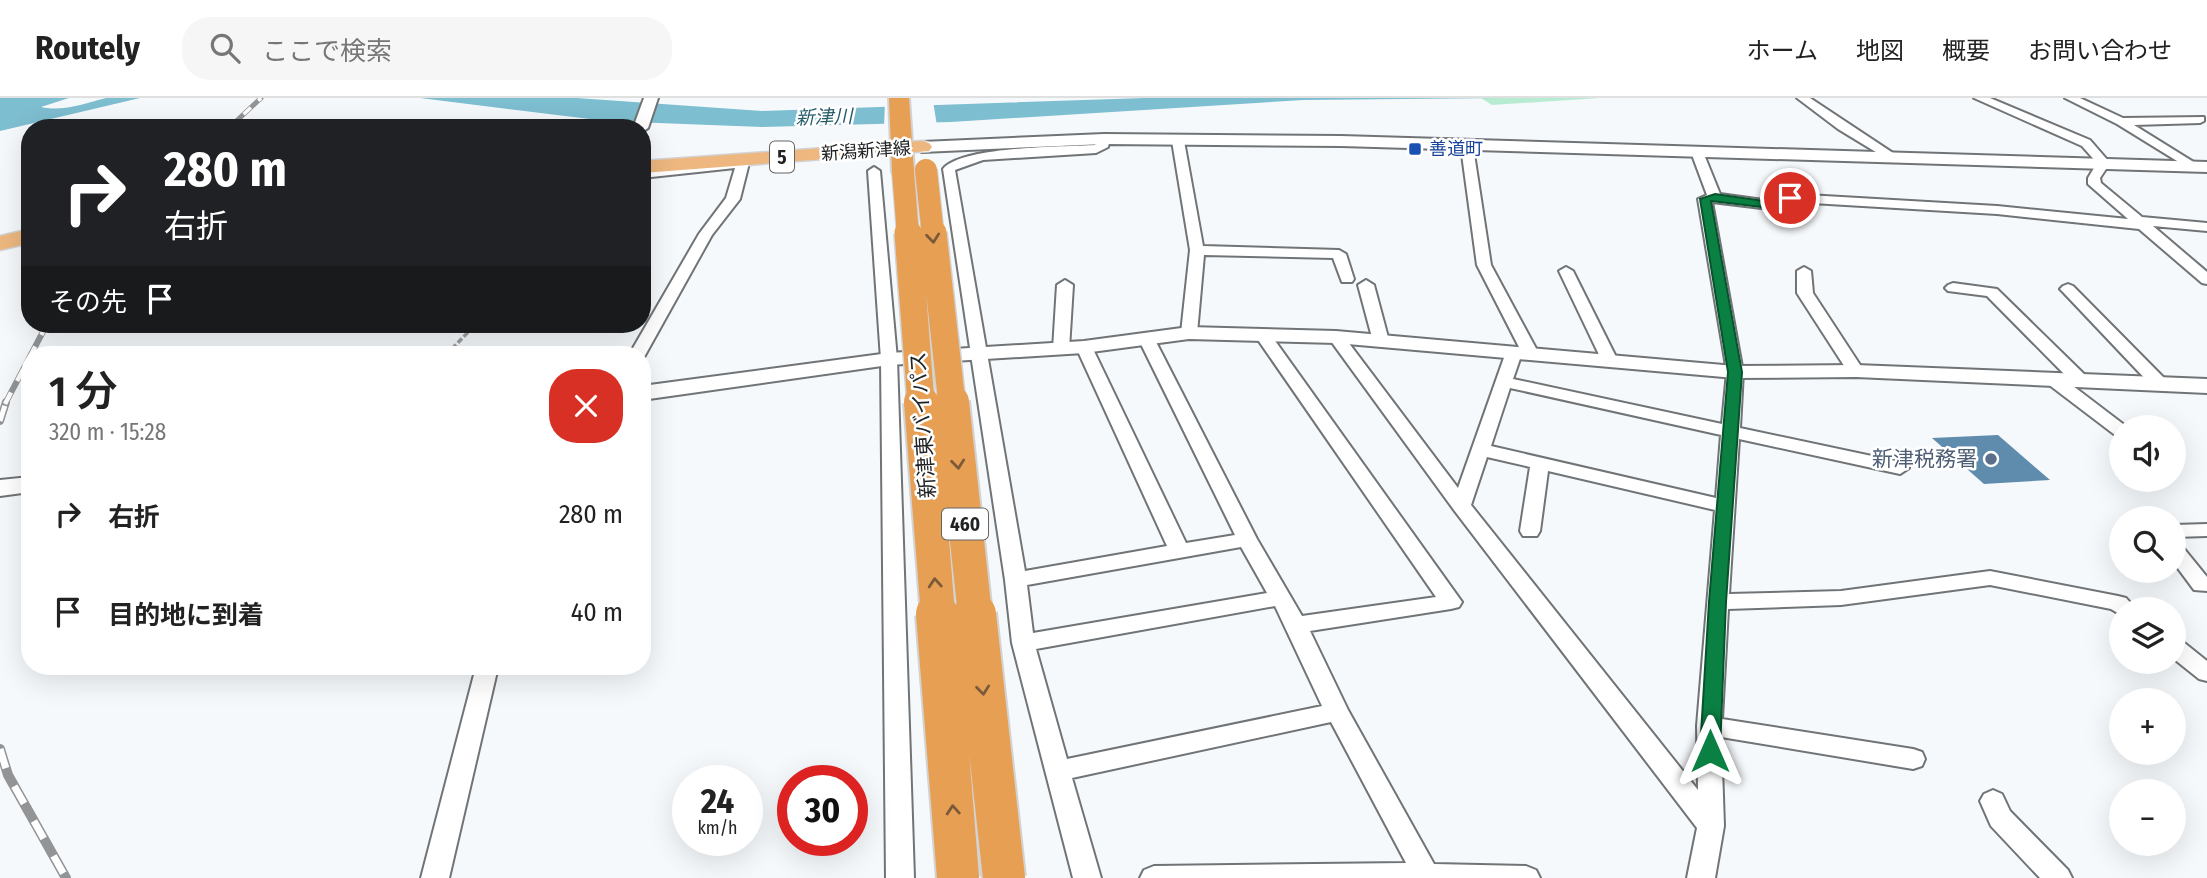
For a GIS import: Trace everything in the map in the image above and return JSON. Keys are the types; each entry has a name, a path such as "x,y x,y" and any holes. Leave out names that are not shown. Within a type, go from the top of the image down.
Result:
{"highway":[{"name":"新津東バイパス","path":"899,98 1004,878"},
{"name":"460","path":"907,154 917,98"},
{"name":"新津東バイパス","path":"907,154 958,878"}],"main road":[{"name":"新潟新津線","path":"651,167 907,154"},
{"path":"0,243 21,238"}],"street":[{"path":"643,119 651,98"},
{"path":"1803,98 1893,157"},
{"path":"1980,98 2086,143 2104,163"},
{"path":"2071,98 2201,167"},
{"path":"2120,122 2200,119"},
{"path":"1087,878 1023,643 1016,580 949,169 981,156 1096,149 1102,147 1104,139"},
{"path":"900,878 889,359 907,154 1104,139 1341,141 1468,147 2201,167"},
{"path":"1178,141 1197,250 1189,332"},
{"path":"1468,147 1483,265 1522,353"},
{"path":"1697,152 1715,197"},
{"path":"651,173 743,163 733,200 706,234 651,327"},
{"path":"2104,163 2094,178 2095,184 2204,276"},
{"path":"1701,878 1711,826 1709,726 1735,372 1705,199 1715,197 1778,206 1787,205 1790,198 1997,210 2207,227"},
{"path":"1197,250 1339,254 1347,279"},
{"path":"1566,271 1610,361"},
{"path":"1804,271 1805,293 1856,371"},
{"path":"1061,349 1065,285"},
{"path":"1366,285 1381,341"},
{"path":"1953,288 1992,292 2081,380"},
{"path":"2068,289 2159,383"},
{"path":"651,392 889,359 1084,347 1189,332 1336,337 1735,372 1856,371 2207,386"},
{"path":"1262,334 1451,602 1296,625"},
{"path":"1336,337 1461,506 1711,826"},
{"path":"1147,340 1247,539 1296,625 1337,712 1427,876"},
{"path":"1084,347 1179,551"},
{"path":"1461,506 1504,382 1522,353"},
{"path":"2054,380 2109,422"},
{"path":"1504,382 1900,468"},
{"path":"1482,450 1725,506"},
{"path":"1530,530 1540,464"},
{"path":"0,488 21,485"},
{"path":"2186,531 2207,530"},
{"path":"1016,580 1247,539"},
{"path":"2186,565 2202,585"},
{"path":"1717,602 1841,598 1990,578 2109,601"},
{"path":"1023,643 1280,598"},
{"path":"2186,656 2207,673"},
{"path":"435,878 485,675"},
{"path":"1060,771 1337,712"},
{"path":"1709,726 1913,759"},
{"path":"1993,800 2000,818 2057,878"},
{"path":"1154,878 1526,878"}],"path":[{"path":"455,346 467,333"}],"green space":[{"path":"1481,98 1600,98 1492,105"}],"water":[{"path":"0,98 69,98 41,107 57,108 106,98 140,98 51,119 21,119 21,126 0,131"},
{"name":"新津川","path":"420,98 577,98 762,111 1144,98 1504,98 1303,100 951,122 762,127 651,123 651,119 590,119"}],"pier":[{"path":"933,101 937,126 884,127 885,102"}],"building":[{"name":"新津税務署","path":"1998,435 2050,480 1984,484 1932,438"}],"railway":[{"path":"239,119 261,98"},
{"path":"35,346 42,333"},
{"path":"6,402 21,374"},
{"path":"0,421 6,402"},
{"path":"0,749 8,775 66,878"}],"place":[{"name":"善道町","path":"1415,149"},
{"name":"新津税務署","path":"1991,459"}],"route":[{"path":"1710,751 1709,726 1717,602 1735,372 1705,199 1715,197 1778,206 1787,205 1790,198"}]}
